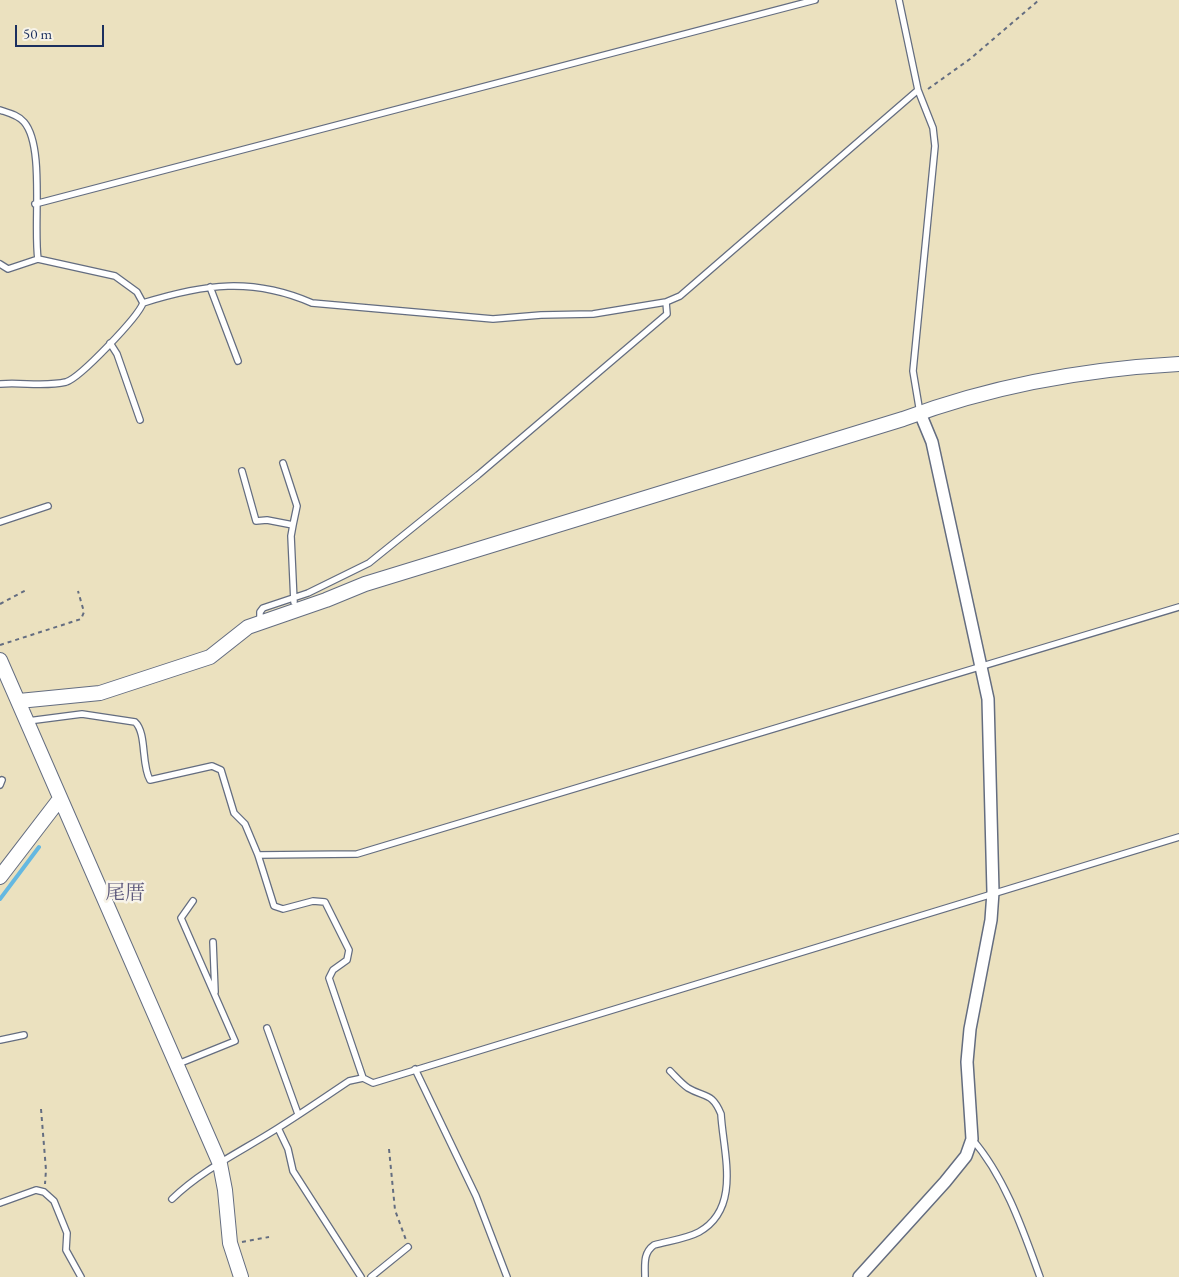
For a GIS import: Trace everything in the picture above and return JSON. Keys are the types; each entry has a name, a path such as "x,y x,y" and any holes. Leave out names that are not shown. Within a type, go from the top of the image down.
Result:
{"street":[{"path":"19,700 100,693 210,657 242,631 260,624 294,605 965,398 1002,389 1093,373 1179,364"},
{"path":"859,1277 946,1182 966,1156 972,1139 967,1062 968,1046 991,920 993,892 988,699 932,442 920,413"},
{"path":"0,660 28,721 59,800 220,1164 225,1190 230,1243 241,1277"},
{"path":"0,877 59,800"}],"lane":[{"path":"36,204 815,0"},
{"path":"899,0 918,90 933,128 935,146 913,371 920,413"},
{"path":"143,303 210,287 251,285 321,304 493,319 541,315 593,314 666,302 680,296 918,90"},
{"path":"0,110 20,118 31,136 35,148 38,259"},
{"path":"0,264 8,269 38,259 115,276 137,292 143,303"},
{"path":"210,287 238,361"},
{"path":"282,463 297,506 291,536 294,605 368,563 478,475 667,314 666,302"},
{"path":"0,384 60,383 72,380 110,343 140,310 143,303"},
{"path":"110,343 117,354 140,420"},
{"path":"242,471 256,521 267,520 293,524"},
{"path":"0,522 48,506"},
{"path":"258,855 357,854 1179,608"},
{"path":"28,721 82,714 135,722 140,728 146,772 150,780 217,766 221,770 234,813 245,824 258,855 274,906 283,909 313,901 325,902 349,950 347,960 332,970 329,978 363,1078"},
{"path":"172,1199 187,1184 278,1128 349,1081 363,1078 373,1083 993,892 1179,838"},
{"path":"176,1065 235,1041 180,918 192,901"},
{"path":"213,942 215,997"},
{"path":"267,1028 298,1114"},
{"path":"0,1040 24,1035"},
{"path":"415,1069 476,1196 507,1277"},
{"path":"645,1277 645,1255 649,1249 654,1245 698,1232 705,1227 718,1212 727,1190 728,1167 721,1114 718,1107 706,1094 690,1089 670,1071"},
{"path":"278,1128 288,1149 293,1171 361,1277"},
{"path":"972,1139 987,1156 1023,1231 1040,1277"},
{"path":"0,1203 36,1190 44,1192 54,1201 67,1233 66,1250 81,1277"},
{"path":"371,1277 408,1247"}],"path":[{"path":"918,90 927,89 970,59 1039,0"},
{"path":"0,604 28,588"},
{"path":"0,645 81,619 84,612 78,591"},
{"path":"41,1109 46,1170 44,1192"},
{"path":"388,1149 395,1210 408,1247"},
{"path":"230,1243 269,1238"}],"waterway":[{"path":"0,899 39,847"}],"district":[{"name":"尾厝","path":"125,894"}]}
